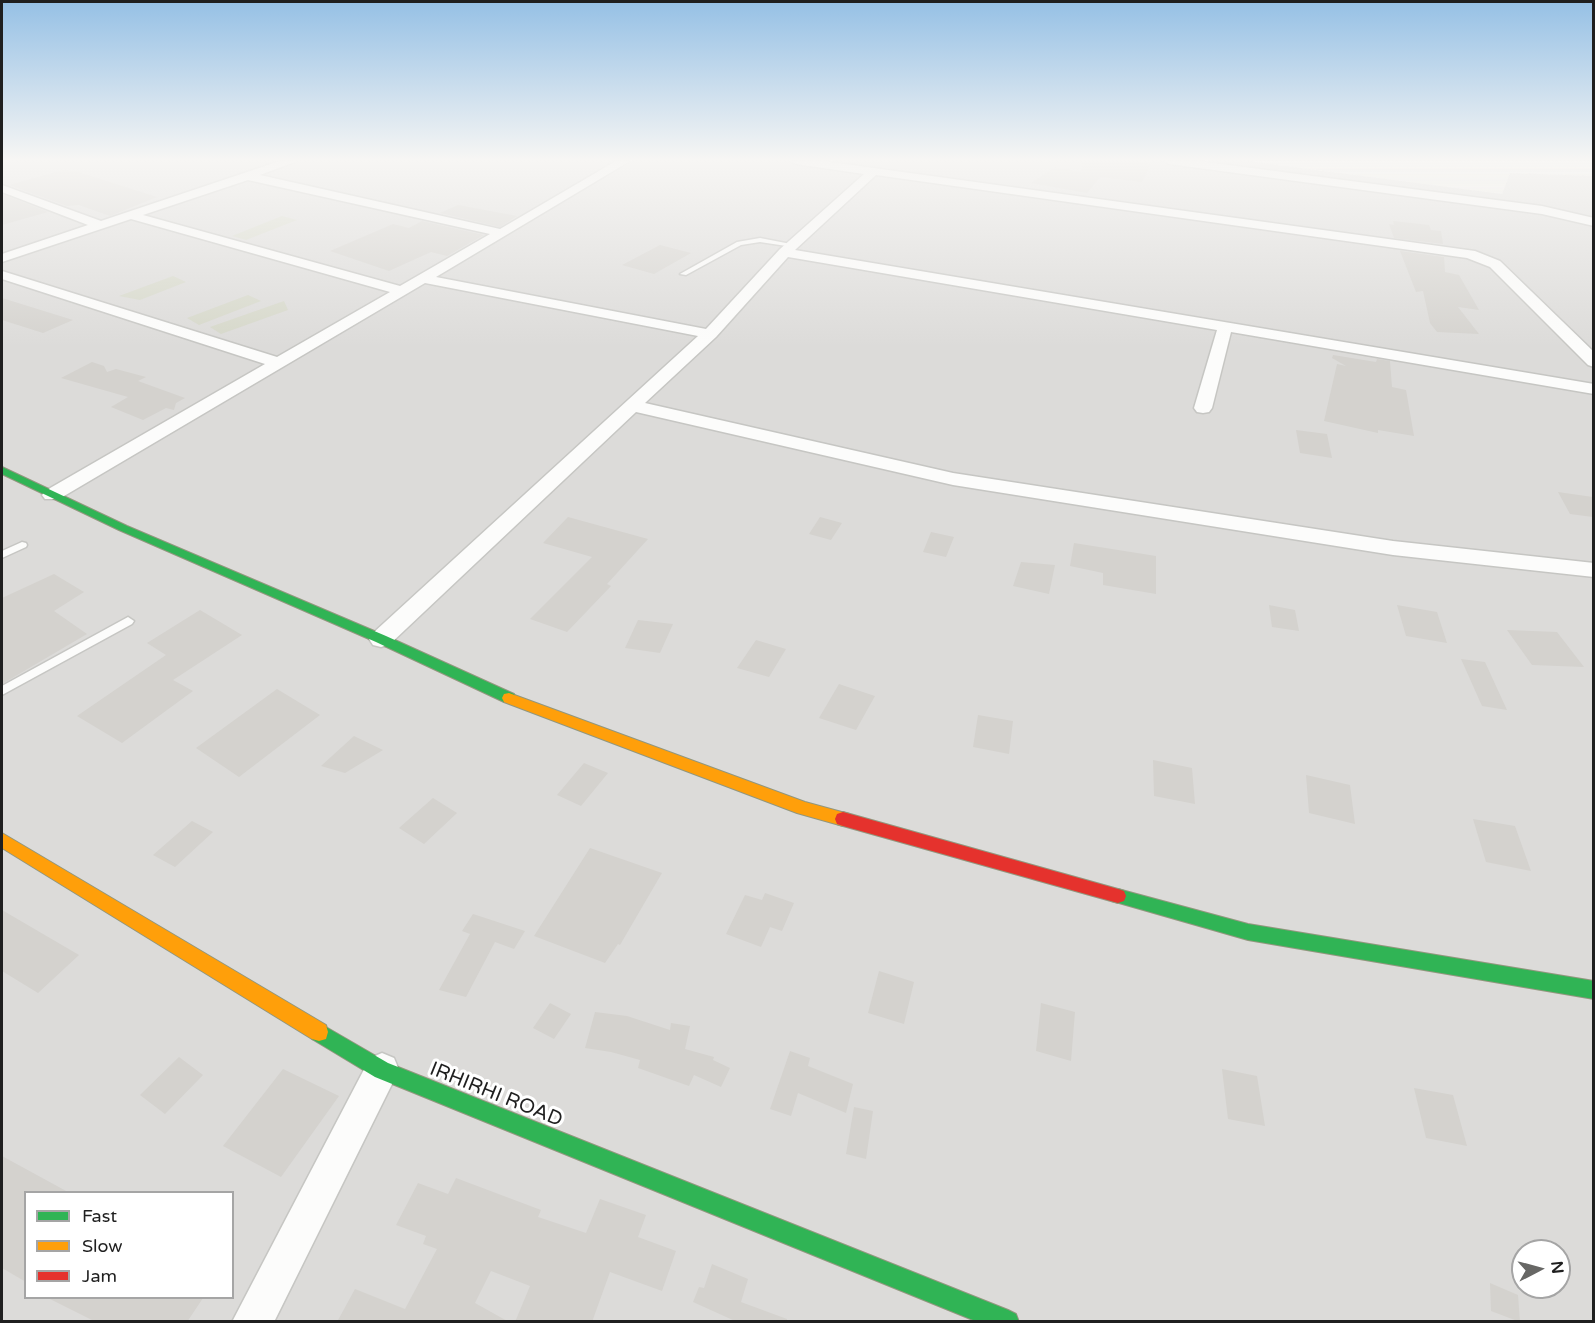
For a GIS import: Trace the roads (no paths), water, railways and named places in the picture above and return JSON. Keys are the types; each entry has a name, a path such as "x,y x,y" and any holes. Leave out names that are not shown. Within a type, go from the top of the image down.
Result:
{"street":[{"path":"94,223 100,225"},
{"path":"2,258 107,223"},
{"path":"158,223 402,291"},
{"path":"456,223 502,233"},
{"path":"52,495 520,223"},
{"path":"381,639 710,334 789,248 817,223"},
{"path":"1242,223 1470,254 1495,264 1593,362"},
{"path":"789,248 1225,327 1593,389"},
{"path":"2,275 280,363"},
{"path":"424,279 710,334"},
{"path":"1203,408 1225,327"},
{"path":"634,405 953,479 1393,548 1593,570"},
{"path":"2,470 52,495 381,639 518,702 803,808 1248,932 1593,990"},
{"name":"IRHIRHI ROAD","path":"2,840 382,1070 1008,1322"},
{"path":"252,1322 382,1070"}],"lane":[{"path":"684,274 739,243 760,240 789,248"},
{"path":"2,555 22,545"},
{"path":"2,692 128,621"}]}
